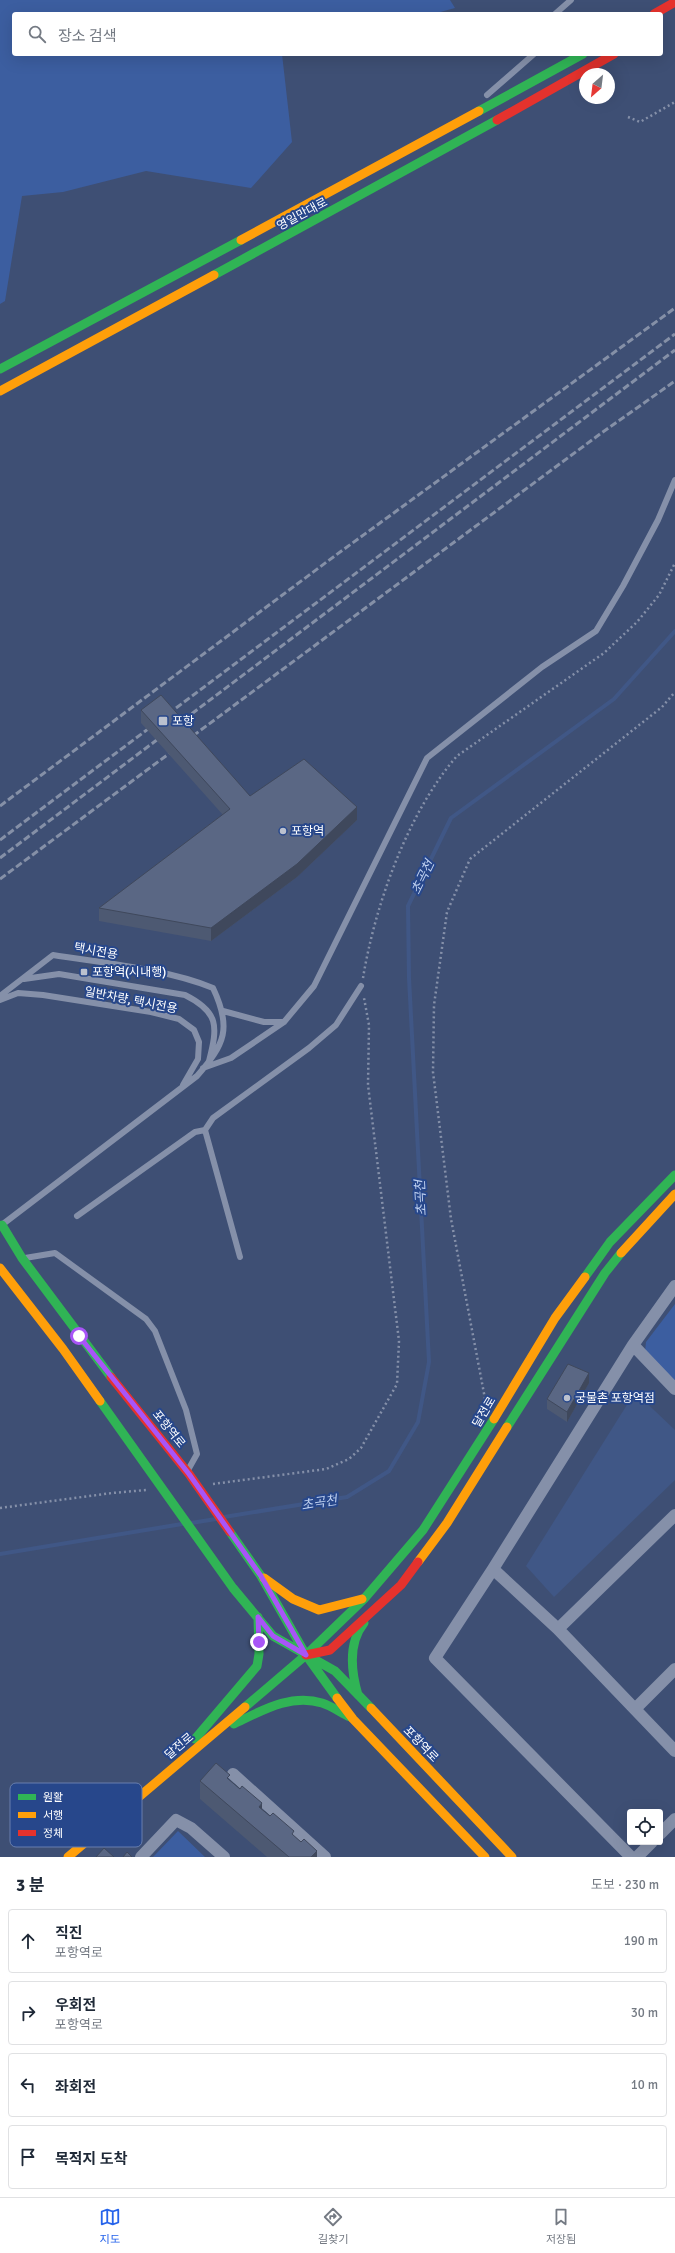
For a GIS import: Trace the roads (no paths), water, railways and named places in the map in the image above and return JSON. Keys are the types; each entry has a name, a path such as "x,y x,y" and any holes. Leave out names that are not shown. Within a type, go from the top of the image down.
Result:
{"main road":[{"path":"658,12 675,2"},
{"name":"영일만대로","path":"0,369 579,56"},
{"name":"영일만대로","path":"0,391 366,193 610,56"},
{"name":"달전로","path":"142,1793 306,1655 364,1599 423,1530 490,1426 555,1318 610,1242 675,1175"},
{"name":"달전로","path":"306,1655 330,1650 401,1586 447,1523 605,1273 632,1239 675,1194"},
{"name":"포항역로","path":"1,1225 22,1258 79,1336 188,1472 261,1576 306,1655 353,1719 485,1857"},
{"name":"포항역로","path":"0,1268 63,1349 233,1588 273,1636 335,1671 512,1857"},
{"path":"261,1576 294,1598 319,1610 364,1599"},
{"path":"359,1697 354,1681 353,1667 356,1633 371,1613"},
{"path":"177,1763 203,1727 257,1666 259,1654 258,1617"},
{"path":"209,1736 273,1704 301,1700 322,1703 353,1719"},
{"name":"달전로","path":"68,1857 80,1847"}],"street":[{"path":"631,1857 435,1658 494,1569 633,1345 675,1286"},
{"path":"633,1345 675,1389"},
{"path":"558,1628 675,1515"},
{"path":"494,1569 558,1628 636,1708 675,1751"},
{"path":"636,1708 675,1669"},
{"path":"233,1774 325,1857"},
{"path":"663,1831 675,1819"},
{"path":"141,1857 176,1820 191,1828 224,1857"},
{"path":"637,1857 649,1845"}],"lane":[{"path":"557,12 571,0"},
{"path":"479,102 532,56"},
{"path":"435,134 472,107"},
{"path":"203,1068 231,1058 284,1022 314,986 427,758 542,667 596,630 623,586 658,520 675,480"},
{"name":"택시전용","path":"0,996 53,955 191,979 213,988 222,1011 224,1035 217,1053 181,1088 1,1225"},
{"path":"20,980 59,974 185,995 203,1004 214,1020 214,1042 208,1063"},
{"path":"77,1216 195,1132 205,1130 213,1118 309,1048 336,1025 361,986"},
{"name":"일반차량, 택시전용","path":"0,1000 18,993 43,995 151,1012 179,1019 194,1030 199,1042 198,1058 181,1088"},
{"path":"222,1011 264,1022 284,1022"},
{"path":"205,1130 240,1257"},
{"path":"22,1258 55,1253 146,1319 154,1331 186,1410 197,1454 188,1472"}],"waterway":[{"name":"초곡천","path":"224,1517 347,1497 389,1471 418,1422 429,1362 409,978 408,906 451,818 614,699 675,631"},
{"name":"초곡천","path":"191,1523 216,1519"},
{"name":"초곡천","path":"0,1554 182,1524"}],"railway":[{"path":"0,806 336,555 675,308"},
{"path":"0,840 675,334"},
{"path":"0,858 675,350"},
{"path":"0,879 600,434 675,381"}],"place":[{"name":"포항","path":"163,721"},
{"name":"포항역","path":"283,831"},
{"name":"포항역(시내행)","path":"84,972"},
{"name":"궁물촌 포항역점","path":"567,1398"}]}
